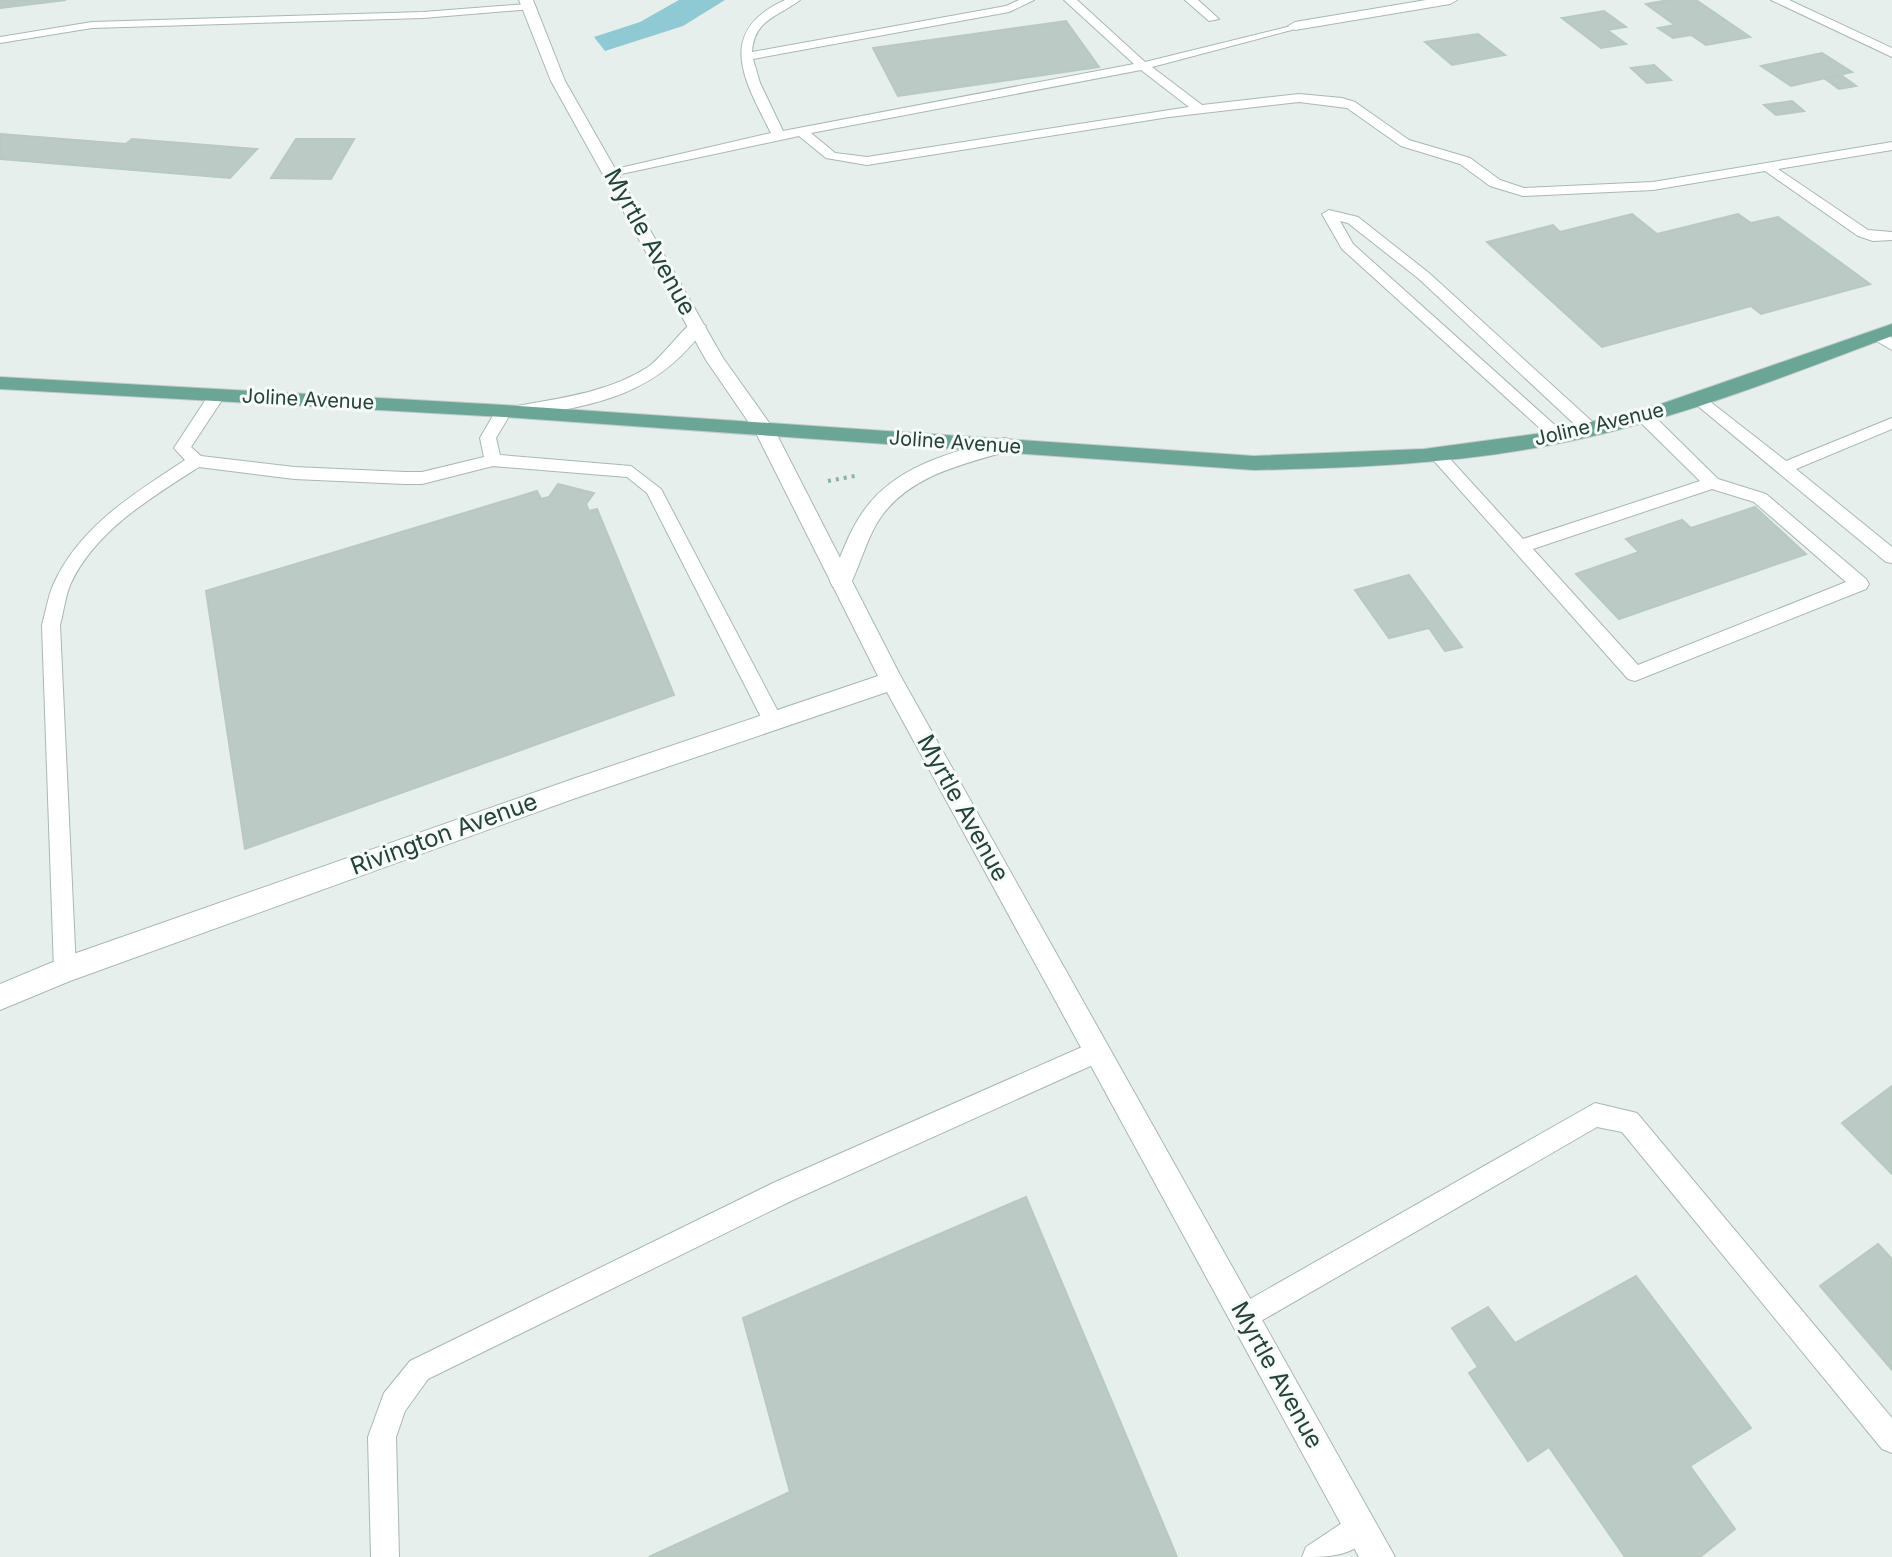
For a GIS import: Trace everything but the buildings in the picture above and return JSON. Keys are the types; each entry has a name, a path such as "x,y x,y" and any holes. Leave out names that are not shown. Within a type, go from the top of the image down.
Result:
{"main road":[{"name":"Joline Avenue","path":"0,383 510,411 1254,463 1355,461 1484,449 1591,430 1887,337"}],"street":[{"path":"1295,26 1450,0"},
{"path":"1778,0 1892,53"},
{"name":"Myrtle Avenue","path":"527,3 547,59 715,360 765,431 892,681 1378,1557"},
{"path":"510,411 610,393 638,380 674,355 697,326"},
{"path":"841,581 862,530 891,493 936,465 1005,445"},
{"name":"Rivington Avenue","path":"0,997 65,970 570,790 892,681"}],"lane":[{"path":"779,136 754,89 746,43 755,24 794,0"},
{"path":"748,56 1009,9 1028,0"},
{"path":"1070,0 1143,66 1199,109"},
{"path":"1191,0 1213,19"},
{"path":"0,40 92,25 423,15 527,3"},
{"path":"612,174 802,131 1143,66 1295,26"},
{"path":"802,131 820,152 829,157 867,161 1199,109 1299,98 1338,101 1364,112 1405,143 1465,161 1495,183 1523,192 1653,186 1892,146"},
{"path":"1767,167 1863,233 1873,237 1892,236"},
{"path":"1559,436 1347,246 1329,214 1353,220 1424,276 1591,430"},
{"path":"218,394 182,448 196,461 294,473 405,478 422,478 493,460 631,472 653,489 773,721"},
{"path":"1699,398 1892,557"},
{"path":"493,460 488,438 510,411"},
{"path":"1435,453 1635,674 1860,584 1760,498 1712,483 1643,415"},
{"path":"1784,468 1892,423"},
{"path":"65,970 51,625 68,573 105,528 126,508 196,461"},
{"path":"1520,547 1712,483"},
{"path":"385,1557 382,1437 394,1403 419,1370 782,1192 1098,1051"},
{"path":"1245,1316 1595,1115 1629,1121 1892,1439"},
{"path":"1316,1557 1360,1525"}],"path":[{"path":"828,481 855,476"}],"water":[{"path":"679,0 725,0 683,26 605,51 594,37 640,22"}]}
